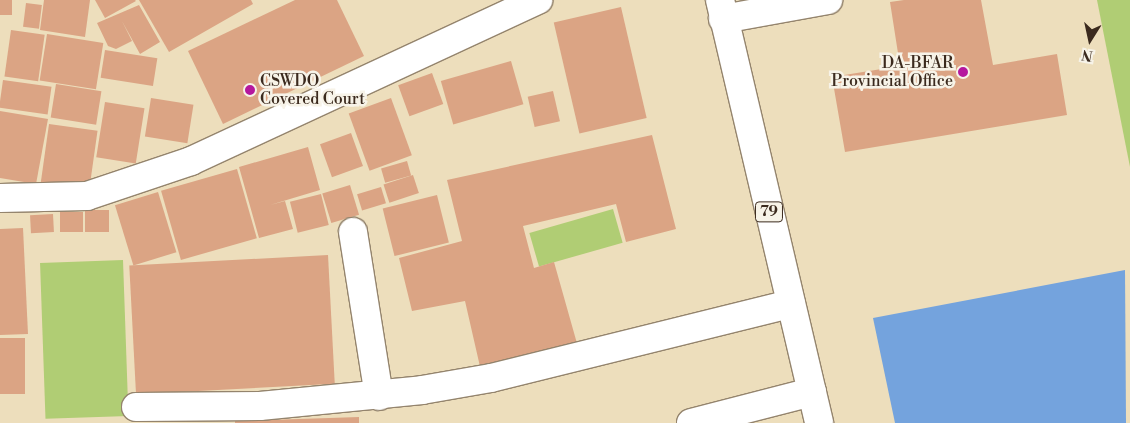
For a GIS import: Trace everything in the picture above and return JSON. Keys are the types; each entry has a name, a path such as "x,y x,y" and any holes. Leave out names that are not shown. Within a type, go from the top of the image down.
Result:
{"street":[{"path":"0,198 86,196 191,161 538,0"},
{"path":"722,9 828,0"},
{"name":"79","path":"722,9 819,423"},
{"path":"353,232 379,396"},
{"path":"136,407 260,406 379,396 491,378 791,304"},
{"path":"691,423 812,392"}],"green space":[{"path":"1097,0 1130,0 1130,167"},
{"path":"613,209 623,243 539,267 529,233"},
{"path":"123,260 128,416 45,419 40,263"}],"water":[{"path":"1125,270 1126,423 895,423 873,318"}],"building":[{"path":"0,0 12,0 12,15 0,15"},
{"path":"44,0 90,0 85,37 40,30"},
{"path":"95,0 135,0 136,1 105,18"},
{"path":"139,0 251,0 253,4 169,52"},
{"name":"CSWDO Covered Court","path":"295,0 337,0 364,56 223,124 188,51"},
{"name":"DA-BFAR Provincial Office","path":"904,0 981,0 993,65 1057,54 1067,115 845,152 832,77 900,66 890,2"},
{"path":"26,3 42,5 39,29 23,27"},
{"path":"139,5 160,42 140,54 122,21 132,41 116,49 108,46 97,23"},
{"path":"621,7 647,118 579,134 554,23"},
{"path":"11,30 45,35 38,81 4,77"},
{"path":"47,34 103,43 96,89 40,80"},
{"path":"105,50 157,58 153,86 101,78"},
{"path":"511,61 523,104 453,124 441,81"},
{"path":"432,73 443,104 409,116 398,85"},
{"path":"3,80 52,87 48,115 0,108"},
{"path":"56,84 101,91 96,125 51,118"},
{"path":"553,91 560,121 535,127 528,97"},
{"path":"151,98 193,105 187,143 145,137"},
{"path":"391,98 412,155 370,171 349,113"},
{"path":"105,102 145,108 136,164 96,157"},
{"path":"0,111 48,119 36,184 0,178"},
{"path":"49,124 98,131 89,191 41,184"},
{"path":"351,133 363,166 332,177 320,144"},
{"path":"652,135 676,229 626,242 616,204 523,226 534,268 554,262 578,347 481,371 465,301 412,311 399,258 462,241 447,180"},
{"path":"308,147 320,190 270,205 285,201 293,229 259,238 239,167"},
{"path":"407,161 411,175 385,183 381,168"},
{"path":"237,169 257,238 181,260 161,191"},
{"path":"413,175 419,193 389,203 384,185"},
{"path":"350,185 359,215 331,223 322,193"},
{"path":"381,187 386,203 362,211 357,194"},
{"path":"158,192 176,252 133,265 115,205"},
{"path":"321,194 329,225 298,233 290,202"},
{"path":"437,195 449,243 395,256 383,209"},
{"path":"85,210 109,210 109,232 85,232"},
{"path":"60,212 83,212 83,232 60,232"},
{"path":"53,214 54,232 31,233 30,215"},
{"path":"23,228 28,334 0,335 0,229"},
{"path":"328,255 335,384 136,394 129,265"},
{"path":"0,338 25,338 25,394 0,394"},
{"path":"359,417 359,423 235,423 235,421"}],"place":[{"name":"DA-BFAR Provincial Office","path":"963,72"},
{"name":"CSWDO Covered Court","path":"250,90"}]}
